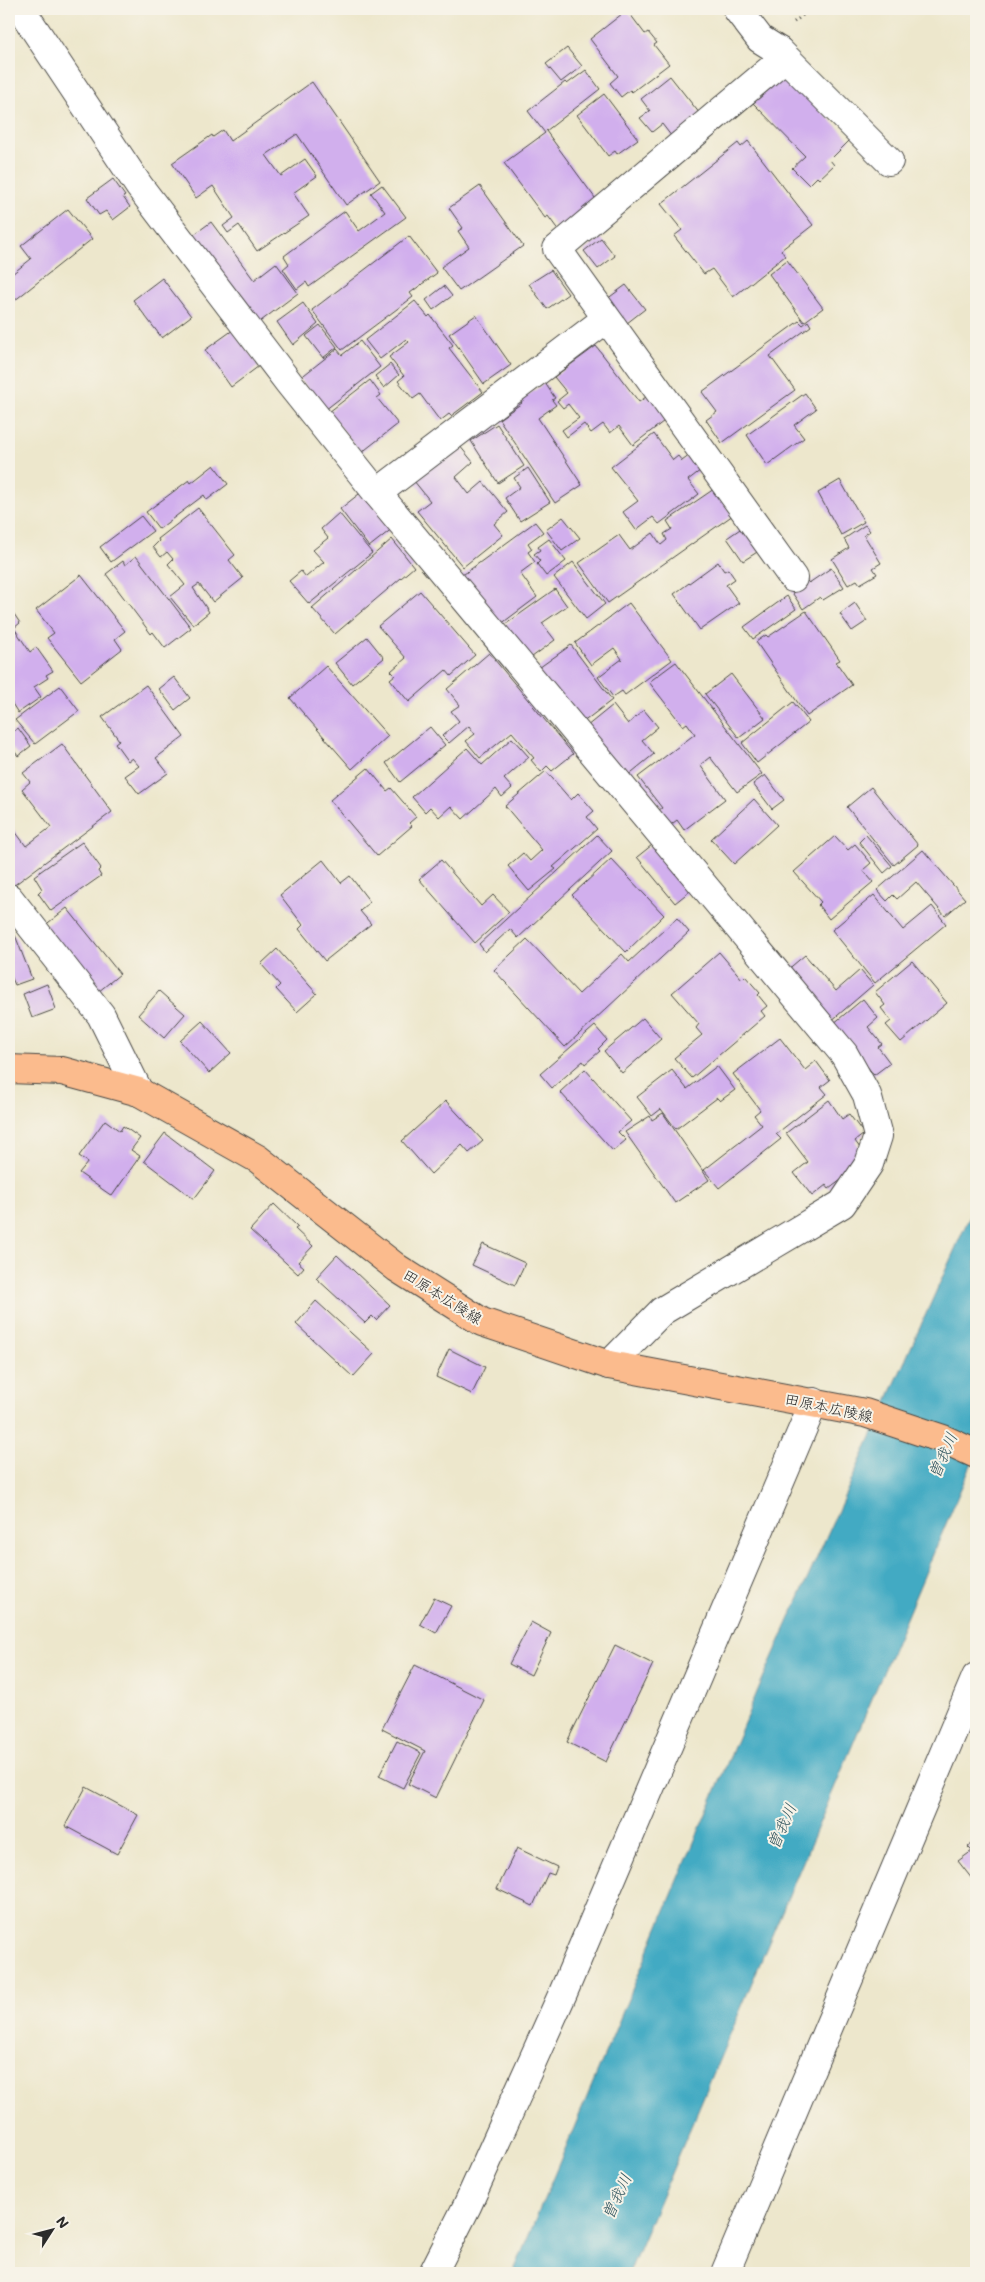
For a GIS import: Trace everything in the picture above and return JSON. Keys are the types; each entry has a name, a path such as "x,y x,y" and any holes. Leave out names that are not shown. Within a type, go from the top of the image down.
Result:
{"main road":[{"name":"田原本広陵線","path":"9,1069 62,1071 139,1092 258,1159 397,1268 482,1322 609,1365 865,1413 944,1439 976,1454"}],"street":[{"path":"21,9 140,186 289,383 377,493 844,1054 868,1095 878,1136 869,1164 842,1204 662,1311 609,1365"},
{"path":"736,9 760,39 779,51 889,161"},
{"path":"779,51 776,65 557,249 793,578"},
{"path":"377,493 606,319"},
{"path":"9,898 101,1015 139,1092"},
{"path":"433,2273 467,2206 562,1993 814,1402"},
{"path":"725,2273 976,1677"}],"water":[{"name":"曽我川","path":"976,1202 976,1453 629,2273 513,2273 760,1685"}],"building":[{"path":"627,10 645,34 648,32 657,43 654,45 669,64 632,92 630,90 621,97 610,83 618,76 590,39"},
{"path":"567,48 582,66 561,82 546,64"},
{"path":"586,70 600,89 546,131 598,202 559,231 548,216 545,218 504,163 545,133 528,111 565,82 567,84"},
{"path":"783,72 850,140 830,160 834,165 819,179 817,177 809,185 792,168 805,156 753,103"},
{"path":"670,76 704,119 675,141 662,124 652,132 640,118 650,111 641,99"},
{"path":"312,82 380,181 346,205 297,134 266,155 281,176 305,159 317,176 293,193 309,216 257,251 239,225 228,233 223,226 234,218 213,186 196,198 172,163 212,135 213,137 223,130 230,141"},
{"path":"604,94 638,139 617,154 615,151 608,156 577,115"},
{"path":"748,141 813,225 781,250 785,256 733,297 712,269 704,274 674,236 682,230 661,204 738,143 741,147"},
{"path":"113,179 130,207 113,220 106,211 99,215 87,198"},
{"path":"382,185 406,217 309,287 306,282 297,289 283,269 289,264 284,256 345,211 359,231 385,212 371,193"},
{"path":"480,186 523,246 459,291 441,267 469,247 458,231 463,228 449,208"},
{"path":"68,209 92,239 9,305 9,271 12,274 31,259 21,246"},
{"path":"211,222 254,280 276,263 298,293 257,324 192,236"},
{"path":"409,236 437,273 410,293 413,297 342,350 312,310"},
{"path":"601,238 615,256 598,269 584,251"},
{"path":"787,260 823,308 804,322 769,274"},
{"path":"551,270 568,294 547,309 529,284"},
{"path":"162,278 191,316 162,338 133,300"},
{"path":"626,285 645,309 622,327 603,302"},
{"path":"444,286 452,296 433,310 426,300"},
{"path":"415,301 428,317 430,315 453,345 449,348 483,392 451,416 449,414 440,421 420,394 413,399 398,381 404,376 389,357 409,342 406,339 380,359 365,340"},
{"path":"303,303 318,324 293,345 277,322"},
{"path":"476,315 511,365 484,384 449,334"},
{"path":"799,321 803,325 808,321 811,326 770,356 795,390 722,443 706,420 717,412 702,392"},
{"path":"320,325 337,347 323,358 306,336"},
{"path":"233,330 259,366 231,387 205,350"},
{"path":"360,341 380,367 325,410 300,378 337,349 342,355"},
{"path":"596,346 639,402 650,394 668,418 633,445 619,426 610,433 603,424 591,433 584,424 567,437 562,430 579,418 568,404 563,408 557,401 567,393 554,377"},
{"path":"390,364 399,375 384,388 375,376"},
{"path":"370,380 381,395 377,398 398,424 361,453 329,412"},
{"path":"545,383 555,398 552,400 556,405 538,418 582,485 555,503 499,419 522,403 520,401"},
{"path":"805,393 816,409 794,425 804,438 767,465 747,435"},
{"path":"497,424 524,466 498,483 471,441"},
{"path":"654,434 673,460 678,456 682,461 694,452 705,467 688,480 699,494 659,524 653,517 636,530 623,512 638,501 611,467"},
{"path":"459,445 473,462 456,477 469,494 483,482 508,512 494,524 503,535 463,567 417,511 430,501 414,481"},
{"path":"214,465 228,484 207,500 204,495 159,529 146,512 189,480 191,483"},
{"path":"528,468 550,502 520,521 505,498 520,487 514,478"},
{"path":"840,480 864,522 841,535 818,493"},
{"path":"714,489 733,515 608,603 579,563 619,535 630,550 653,533 661,545 667,540 664,534 672,529 667,521"},
{"path":"364,490 393,528 369,547 340,509"},
{"path":"198,508 235,555 229,560 243,578 213,602 199,584 193,588 209,612 193,625 170,597 185,585 168,564 173,559 167,552 161,557 153,547 159,541 158,539"},
{"path":"339,513 372,553 309,604 289,581 301,571 306,577 324,562 313,550 328,538 321,529"},
{"path":"141,516 153,531 111,562 100,547"},
{"path":"563,517 580,538 562,551 546,530"},
{"path":"535,522 543,532 528,543 532,549 528,552 535,562 520,573 537,597 497,627 460,577"},
{"path":"746,525 762,549 743,561 727,538"},
{"path":"865,525 870,531 864,535 881,563 873,568 877,574 860,584 857,580 848,585 832,559 849,548 844,539"},
{"path":"392,539 414,567 335,634 312,608"},
{"path":"549,539 566,561 546,576 537,564 540,561 534,554 540,550 538,547"},
{"path":"136,556 191,628 165,648 153,632 151,634 106,574 123,561 125,565"},
{"path":"573,562 605,604 586,619 554,577"},
{"path":"718,562 724,571 728,569 735,579 726,585 739,603 700,630 674,594"},
{"path":"831,568 844,587 823,600 820,597 803,609 791,591 807,581 809,583"},
{"path":"81,575 125,631 115,639 122,649 81,681 47,638 54,633 36,610"},
{"path":"555,589 567,606 542,623 555,640 524,663 499,629"},
{"path":"420,591 475,655 451,676 446,670 409,702 390,679 395,675 391,671 406,658 378,626"},
{"path":"787,596 796,609 753,639 744,627"},
{"path":"629,603 672,660 625,695 622,691 613,697 598,677 622,659 614,648 591,665 575,643"},
{"path":"855,603 867,621 852,631 840,614"},
{"path":"806,611 840,660 836,662 852,685 807,716 756,642 766,635 768,637"},
{"path":"14,614 20,623 14,628 30,652 36,647 53,671 46,675 48,678 34,687 41,697 18,713 11,702 9,704 9,618"},
{"path":"367,637 384,658 352,684 335,663"},
{"path":"571,645 612,700 578,726 536,670"},
{"path":"489,653 573,754 552,771 547,766 541,772 531,760 534,758 512,732 480,758 466,741 475,734 469,726 449,743 442,736 459,721 451,711 460,705 447,689"},
{"path":"676,662 762,774 737,792 710,757 700,765 725,799 684,830 677,820 664,830 656,812 662,808 638,777 695,734 687,723 683,726 649,682"},
{"path":"326,666 388,736 352,769 290,698"},
{"path":"731,674 765,718 739,738 705,694"},
{"path":"174,677 190,698 175,710 159,689"},
{"path":"146,685 184,737 156,758 168,773 139,794 125,776 139,766 132,758 128,761 115,743 119,740 102,717"},
{"path":"60,686 79,711 35,744 15,720"},
{"path":"793,702 809,722 757,763 742,743"},
{"path":"613,705 628,724 644,710 658,727 642,740 654,754 621,781 581,731"},
{"path":"430,727 445,745 400,782 386,763"},
{"path":"18,728 31,746 18,756 9,744 9,735"},
{"path":"512,738 529,757 504,779 512,788 502,797 496,789 463,819 451,806 439,817 430,807 425,812 412,797 467,748 482,765"},
{"path":"62,744 112,812 13,886 9,880 9,823 26,846 51,827 22,789 30,782 23,773"},
{"path":"368,768 387,791 391,788 416,817 409,823 412,826 377,856 330,800"},
{"path":"546,771 571,800 578,793 594,811 587,817 597,829 553,867 556,869 529,891 508,866 523,853 530,861 542,850 505,806"},
{"path":"765,775 784,800 772,809 753,784"},
{"path":"871,787 918,845 894,865 847,807"},
{"path":"754,799 777,825 734,864 711,839"},
{"path":"597,835 612,851 518,938 510,929 485,952 479,944"},
{"path":"866,835 892,866 884,873 859,842"},
{"path":"835,836 848,850 855,844 871,863 863,870 873,882 829,919 818,905 821,902 794,872"},
{"path":"82,842 101,868 98,871 101,876 51,911 38,893 42,889 34,876"},
{"path":"652,845 690,891 675,903 637,857"},
{"path":"923,850 965,899 945,916 916,882 897,899 893,895 887,901 877,890"},
{"path":"611,859 664,915 626,952 572,895"},
{"path":"323,860 341,883 350,876 370,902 360,911 371,924 325,961 299,929 303,925 280,895"},
{"path":"441,860 481,906 493,895 509,912 475,943 419,879"},
{"path":"874,895 903,930 932,906 946,924 875,983 832,930"},
{"path":"67,908 120,974 98,992 44,926"},
{"path":"677,918 689,932 565,1047 494,970 527,939 579,994 622,954 629,962"},
{"path":"15,935 32,979 15,985 11,976 9,977 9,938"},
{"path":"277,949 317,994 297,1012 276,989 280,985 261,964"},
{"path":"719,952 742,979 745,976 760,993 758,995 767,1006 761,1011 765,1016 692,1078 674,1058 702,1035 696,1028 699,1024 672,993"},
{"path":"805,955 836,991 860,970 873,985 830,1022 786,971"},
{"path":"912,961 947,1003 901,1042 886,1025 891,1021 881,1008 885,1005 875,992"},
{"path":"47,984 56,1009 32,1018 23,994"},
{"path":"159,991 185,1014 164,1038 138,1015"},
{"path":"863,999 878,1018 868,1027 882,1044 878,1047 890,1063 874,1075 833,1024"},
{"path":"643,1018 661,1039 622,1073 604,1051"},
{"path":"202,1021 231,1053 209,1073 180,1041"},
{"path":"595,1026 607,1040 598,1049 600,1051 585,1064 583,1061 552,1088 540,1074"},
{"path":"780,1038 805,1070 816,1061 830,1080 821,1087 827,1094 776,1134 781,1139 719,1188 704,1170 762,1125 754,1115 760,1110 733,1074"},
{"path":"717,1066 735,1090 720,1101 717,1098 676,1129 661,1109 652,1116 637,1097 672,1070 687,1089"},
{"path":"585,1069 631,1121 618,1132 626,1140 613,1151 560,1092"},
{"path":"829,1100 842,1119 849,1114 864,1134 855,1141 865,1155 865,1162 829,1189 826,1185 812,1196 794,1173 808,1162 786,1133"},
{"path":"446,1101 483,1141 469,1153 462,1145 431,1174 402,1141"},
{"path":"663,1113 709,1180 675,1203 625,1132 650,1116 652,1120"},
{"path":"105,1120 120,1131 123,1126 140,1138 131,1150 140,1156 112,1196 79,1173 88,1162 79,1156"},
{"path":"165,1133 215,1171 194,1199 144,1161"},
{"path":"274,1204 298,1227 295,1229 313,1246 298,1262 304,1267 298,1274 250,1230"},
{"path":"483,1244 525,1263 515,1285 472,1265"},
{"path":"337,1255 390,1305 376,1320 372,1316 365,1323 316,1278"},
{"path":"316,1301 374,1354 353,1377 296,1324"},
{"path":"449,1349 485,1367 472,1394 436,1377"},
{"path":"434,1598 451,1606 436,1633 420,1624"},
{"path":"531,1622 551,1633 531,1675 509,1664"},
{"path":"615,1645 653,1664 606,1762 567,1742"},
{"path":"415,1665 484,1700 436,1798 408,1784 425,1751 382,1729"},
{"path":"397,1741 421,1753 403,1788 379,1776"},
{"path":"86,1787 138,1815 117,1854 65,1826"},
{"path":"976,1841 976,1884 958,1861 972,1851 968,1847"},
{"path":"517,1848 557,1867 554,1875 548,1873 533,1906 497,1889"}]}
